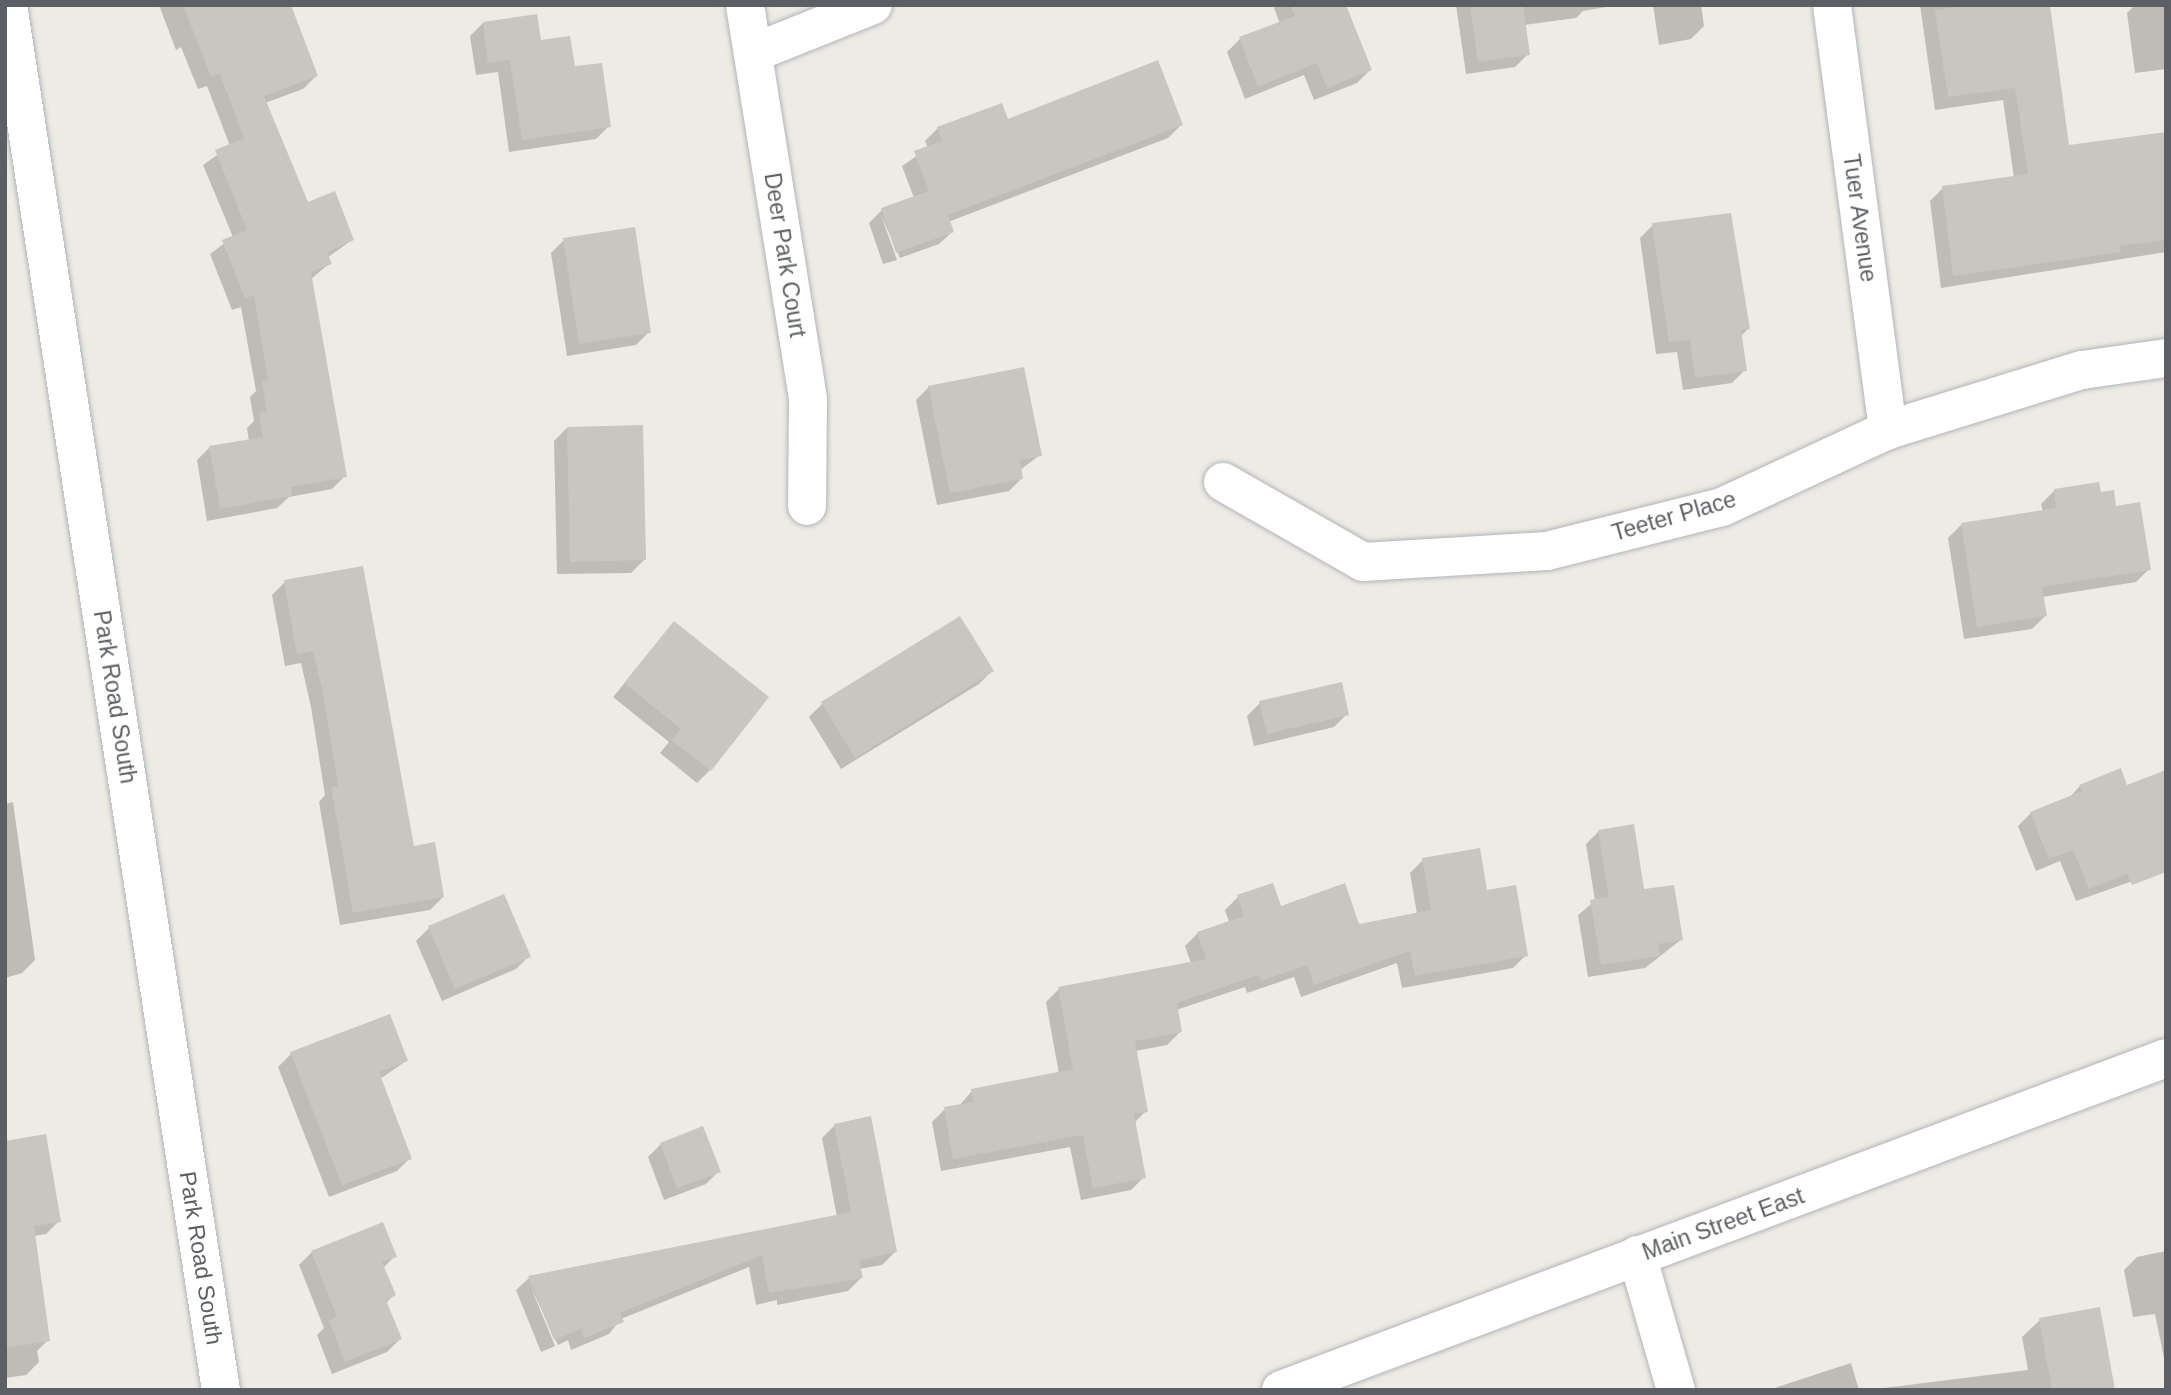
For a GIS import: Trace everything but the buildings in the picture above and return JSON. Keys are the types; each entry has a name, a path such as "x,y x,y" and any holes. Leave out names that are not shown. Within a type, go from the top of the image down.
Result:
{"main road":[{"name":"Park Road South","path":"8,5 221,1390"},
{"name":"Deer Park Court","path":"746,5 808,399 807,506"},
{"path":"753,52 873,5"},
{"name":"Tuer Avenue","path":"1832,5 1888,430"},
{"name":"Teeter Place","path":"1223,482 1363,562 1547,551 1722,507 1888,430 2082,370 2166,358"},
{"name":"Main Street East","path":"1281,1390 2166,1058"},
{"path":"1637,1255 1676,1390"}]}
